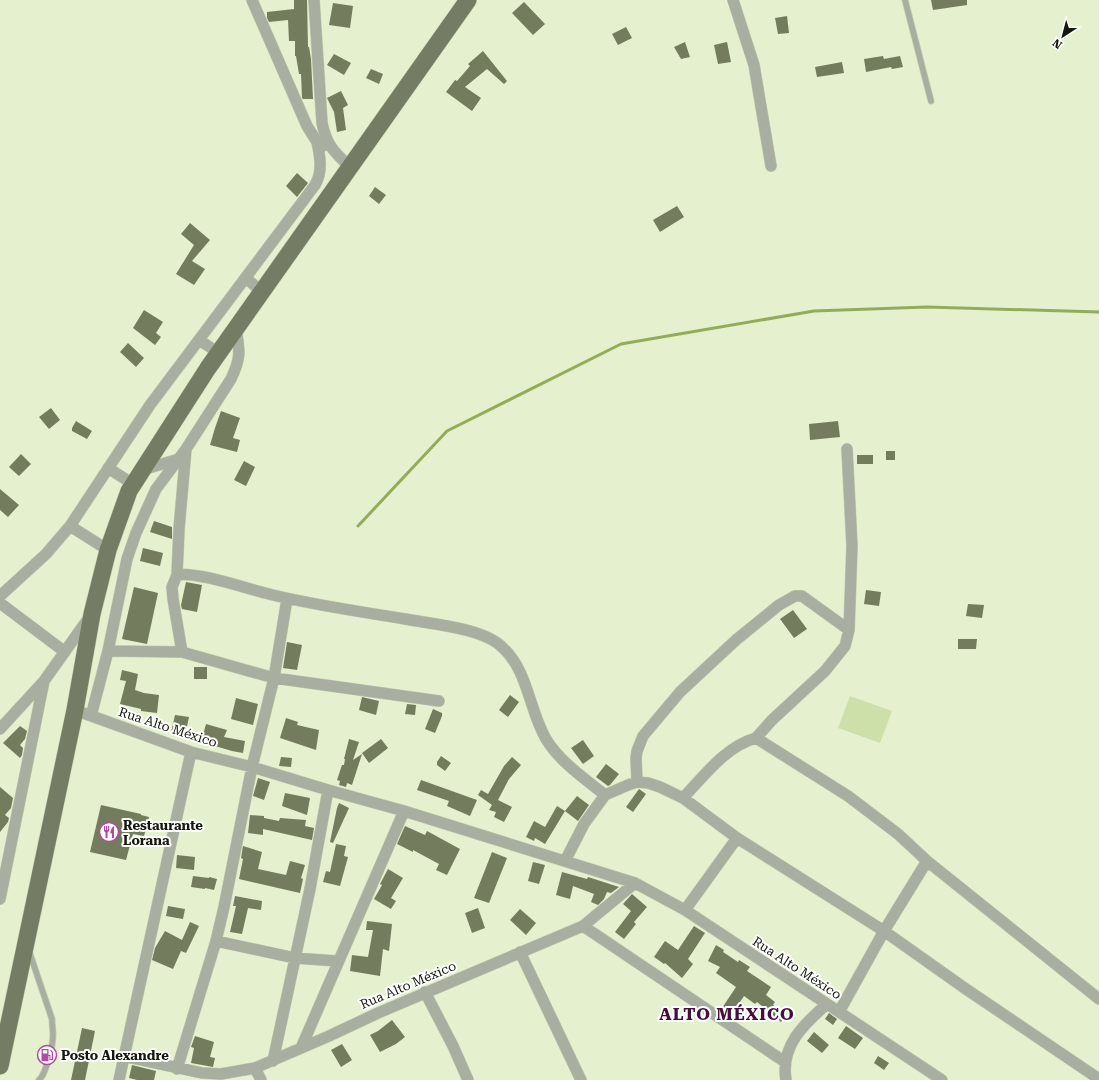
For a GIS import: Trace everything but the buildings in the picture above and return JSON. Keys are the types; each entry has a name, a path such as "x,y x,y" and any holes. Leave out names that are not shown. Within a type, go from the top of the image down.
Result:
{"main road":[{"path":"0,1066 27,944 75,710 92,614 108,550 138,477 218,354 468,0"}],"street":[{"path":"0,596 46,554 70,526 150,405 318,180 320,159 317,142 307,126 252,0"},
{"path":"314,0 320,113 324,133 332,150"},
{"path":"733,0 754,65 772,166"},
{"path":"317,142 332,150 350,167"},
{"path":"246,278 262,292"},
{"path":"91,716 108,651 127,559 136,533 156,489 186,449 232,379 237,368 240,355 240,347 236,329"},
{"path":"200,340 218,354"},
{"path":"182,652 172,587 177,575 179,529 186,449"},
{"path":"683,798 722,758 745,742 756,738 772,720 825,672 845,646 849,630 852,546 847,449"},
{"path":"108,468 138,477 179,459"},
{"path":"70,526 108,550"},
{"path":"177,575 185,574 198,576 287,599 451,627 484,635 494,640 503,647 517,668 545,738 562,759 605,796"},
{"path":"638,782 636,758 643,736 680,692 736,640 779,604 794,596 802,596 849,630"},
{"path":"177,1069 216,941 224,907 252,766 274,678 287,599"},
{"path":"0,603 65,652"},
{"path":"0,729 44,681 92,614"},
{"path":"108,651 182,652 274,678 439,701"},
{"path":"0,900 4,868 44,681"},
{"name":"Rua Alto México","path":"75,710 191,752 252,766 328,790 404,810 635,883 685,910 942,1080"},
{"path":"756,738 848,796 898,834 927,861 1099,999"},
{"path":"119,1080 123,1056 191,752"},
{"path":"565,861 584,824 605,796 638,782 654,784 683,798 737,838 884,931 963,987 1099,1078"},
{"path":"273,1061 310,889 328,790"},
{"path":"301,1048 404,810"},
{"path":"685,910 737,838"},
{"path":"839,1012 884,931 927,861"},
{"name":"Rua Alto México","path":"123,1056 177,1069 202,1073 221,1074 255,1068 425,992 583,926 635,883"},
{"path":"583,926 785,1062"},
{"path":"216,941 295,958 337,962"},
{"path":"520,952 581,1080"},
{"path":"425,992 454,1046 468,1080"},
{"path":"786,1080 785,1062 790,1044 800,1029 827,1004"},
{"path":"255,1068 261,1080"}],"lane":[{"path":"905,0 932,101"},
{"path":"27,944 52,1019 53,1028 53,1036 45,1071 39,1080"}],"green space":[{"path":"850,696 892,711 880,743 838,728"}],"waterway":[{"path":"358,526 447,431 621,344 814,311 927,307 1099,312"}],"place":[{"name":"Restaurante Lorana","path":"109,832"},
{"name":"Posto Alexandre","path":"47,1055"}],"district":[{"name":"ALTO MÉXICO","path":"727,1014"}]}
